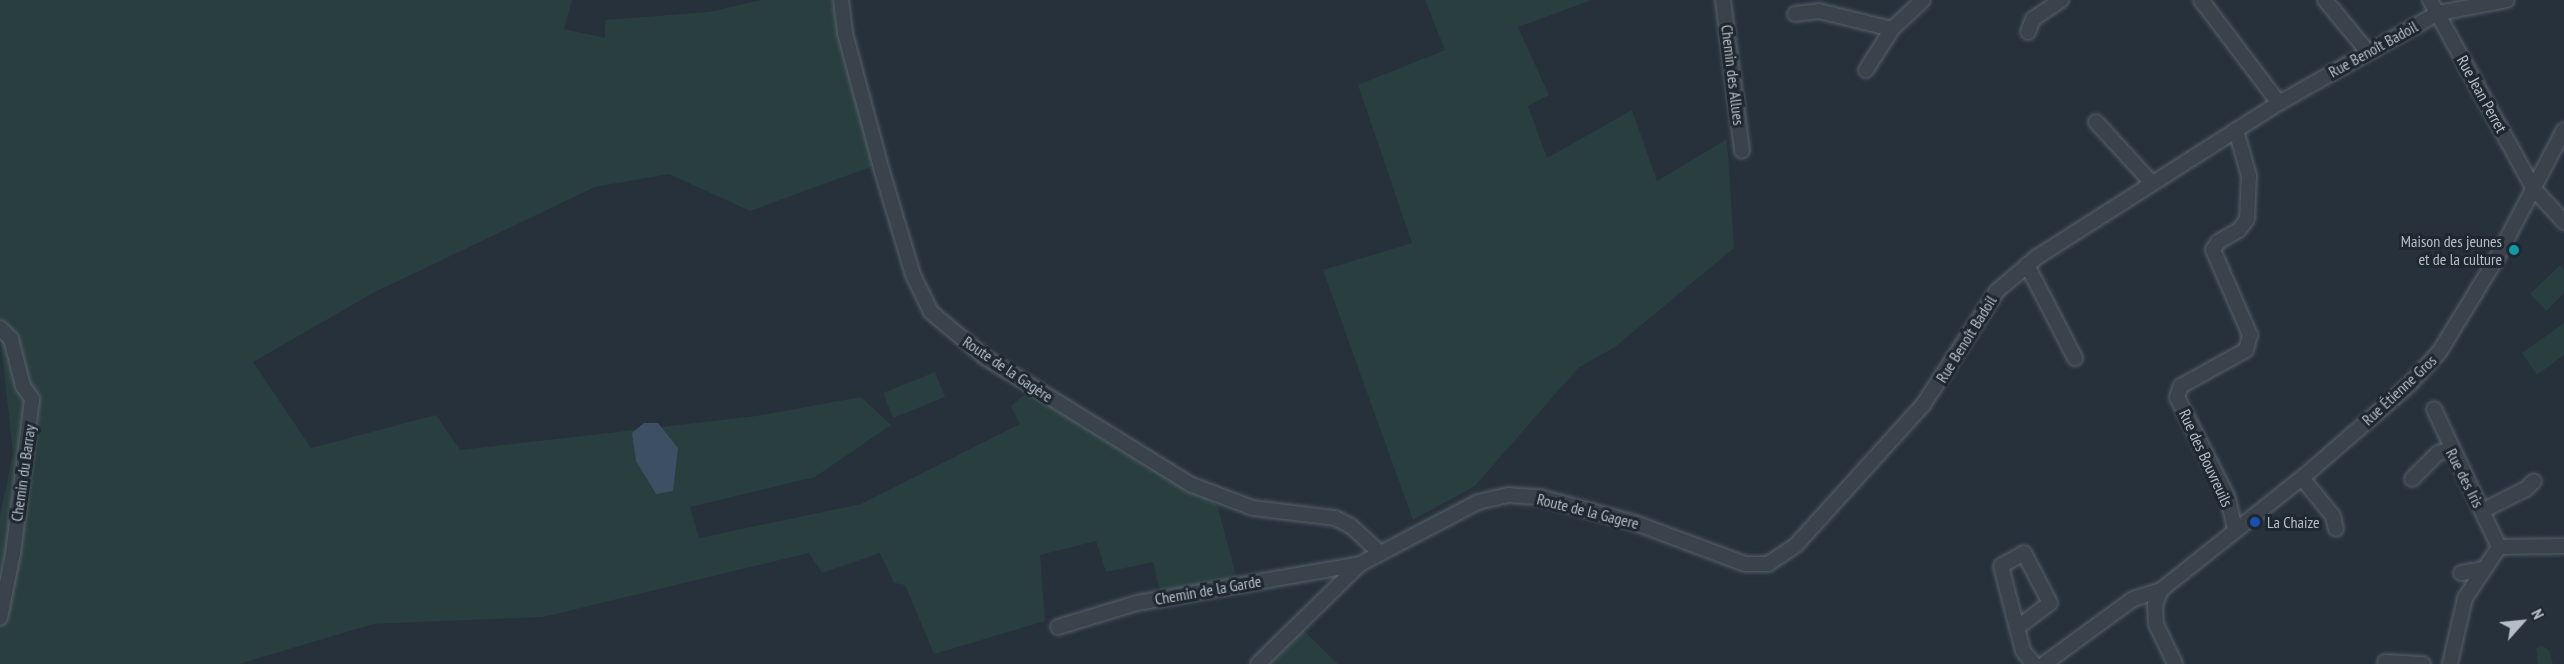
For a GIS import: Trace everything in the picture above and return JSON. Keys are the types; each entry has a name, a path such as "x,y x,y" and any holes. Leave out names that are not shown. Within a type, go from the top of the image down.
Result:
{"street":[{"name":"Route de la Gagère","path":"841,0 845,33 882,171 913,275 931,312 986,358 1192,485 1253,508 1335,518 1351,526 1379,552"},
{"name":"Chemin des Allues","path":"1723,0 1742,151"},
{"path":"1866,70 1892,29 1923,0"},
{"path":"2028,32 2033,19 2061,0"},
{"path":"2201,0 2279,103"},
{"path":"2325,0 2368,52"},
{"name":"Rue Jean Perret","path":"2430,0 2534,189 2564,222"},
{"name":"Rue Benoît Badoil","path":"1745,564 1768,564 1796,545 1923,405 1997,291 2027,265 2151,182 2279,103 2438,13 2507,0"},
{"path":"1795,14 1819,11 1892,29"},
{"path":"2096,122 2151,182"},
{"name":"Rue des Bouvreuils","path":"2235,529 2228,498 2177,397 2181,386 2246,350 2250,335 2214,250 2218,242 2239,230 2247,219 2249,176 2236,130"},
{"name":"Rue Étienne Gros","path":"2161,590 2302,478 2410,384 2440,351 2469,307 2564,130"},
{"path":"2027,265 2075,358"},
{"name":"Chemin du Barray","path":"0,328 11,339 23,386 32,399 13,553 0,618"},
{"name":"Rue des Iris","path":"2434,410 2450,450 2499,546"},
{"path":"2412,479 2438,453 2450,450"},
{"path":"2302,478 2333,516 2336,529"},
{"path":"2482,511 2526,489 2534,481"},
{"name":"Route de la Gagere","path":"1360,564 1478,502 1508,495 1540,497 1638,524 1745,564"},
{"path":"2450,664 2465,598 2499,546 2564,546"},
{"path":"2017,628 2050,603 2024,553 2001,566 2017,628 2023,651 2034,664"},
{"path":"1258,664 1360,564"},
{"name":"Chemin de la Garde","path":"1058,627 1137,603 1360,564"},
{"path":"2461,573 2484,568"},
{"path":"2044,664 2133,599 2161,590"},
{"path":"2161,590 2155,605 2156,624 2175,664"},
{"path":"2385,662 2423,664"}],"green space":[{"path":"0,0 572,0 564,29 605,38 605,20 709,12 761,0 837,0 876,165 750,211 669,174 595,187 373,293 253,362 311,448 436,415 460,450 756,416 861,397 891,425 815,477 690,507 699,538 861,504 1020,424 1011,406 1029,391 1217,504 1237,580 1161,595 1153,562 1106,572 1096,541 1040,555 1045,621 934,654 905,585 894,583 880,553 822,573 809,553 543,617 373,624 239,664 0,664 0,516 13,453 0,335"},
{"path":"1425,0 1592,0 1518,27 1549,95 1528,106 1547,158 1632,110 1657,181 1727,139 1734,248 1615,347 1578,368 1475,486 1413,520 1323,270 1412,243 1358,85 1445,50"},
{"path":"2560,265 2564,269 2564,293 2546,311 2530,294"},
{"path":"2564,323 2564,355 2537,375 2522,353"},
{"path":"935,372 945,397 893,418 883,393"},
{"path":"1301,628 1338,664 1264,664"},
{"path":"2541,645 2549,650 2553,664 2538,664 2536,648"}],"water":[{"path":"644,423 658,423 678,448 673,491 656,494 636,461 632,433"}],"place":[{"name":"Maison des jeunes et de la culture","path":"2514,250"},
{"name":"La Chaize","path":"2255,522"}]}
